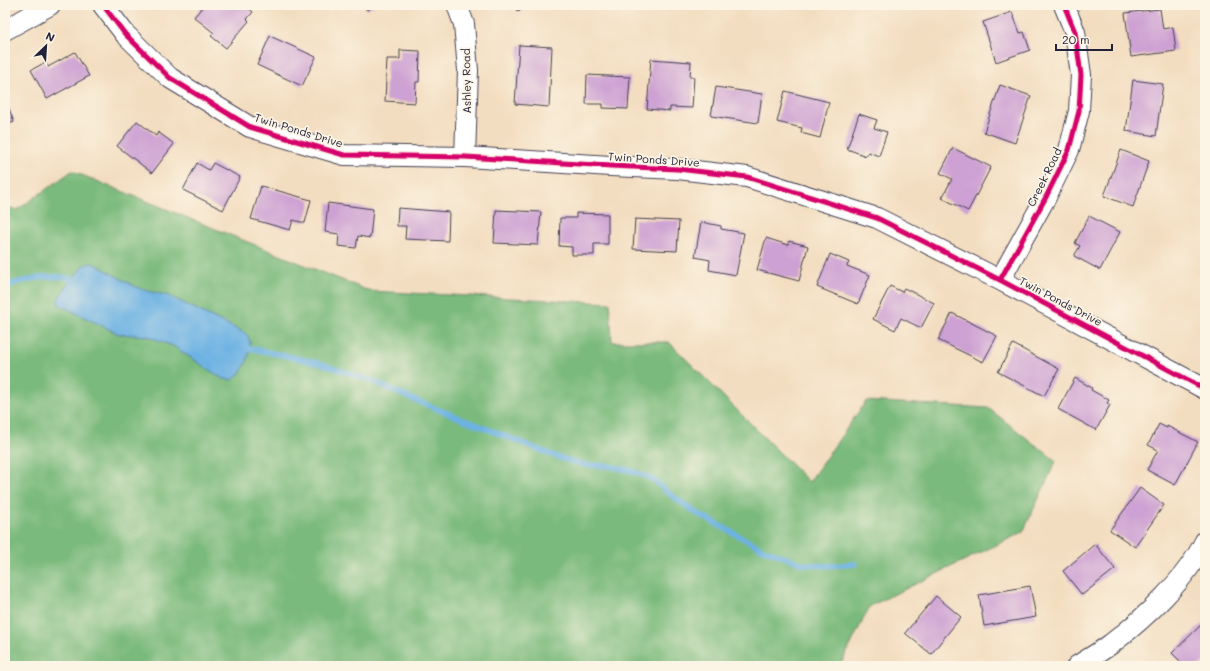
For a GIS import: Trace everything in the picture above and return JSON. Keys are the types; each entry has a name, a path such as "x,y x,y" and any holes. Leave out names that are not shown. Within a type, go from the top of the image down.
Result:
{"street":[{"path":"5,30 50,5"},
{"name":"Twin Ponds Drive","path":"103,5 125,34 170,78 250,127 344,155 465,158 678,169 747,178 877,218 1000,280 1205,389"},
{"name":"Ashley Road","path":"457,5 464,24 468,70 465,158"},
{"name":"Creek Road","path":"1000,280 1046,197 1069,150 1079,111 1081,75 1076,32 1064,5"},
{"path":"1077,666 1110,644 1146,614 1180,580 1205,541"}],"green space":[{"path":"72,171 369,291 610,303 612,342 669,342 809,482 866,401 988,408 1056,461 1023,532 870,606 840,666 5,666 5,206 17,210"}],"water":[{"path":"93,263 134,286 169,296 245,333 249,338 250,351 241,372 232,380 223,379 173,346 147,336 119,334 59,305 58,299 65,288 84,265"}],"building":[{"path":"204,5 245,5 253,12 247,19 249,21 226,48 211,36 214,33 194,17"},
{"path":"364,5 375,5 367,10"},
{"path":"515,5 536,5 517,11"},
{"path":"1160,9 1163,29 1173,27 1176,51 1131,57 1125,13"},
{"path":"1012,12 1020,33 1024,32 1030,50 996,62 983,22"},
{"path":"270,36 316,57 302,86 257,65"},
{"path":"519,45 552,47 549,107 515,104"},
{"path":"400,50 420,51 419,82 416,82 415,103 385,101 387,59 400,59"},
{"path":"75,52 89,76 47,99 31,70 46,62 48,67"},
{"path":"651,59 691,62 690,77 694,77 692,108 670,107 670,111 647,109"},
{"path":"587,75 630,77 628,109 603,108 603,104 586,104"},
{"path":"1133,80 1163,84 1156,136 1126,131"},
{"path":"1000,85 1031,96 1015,143 984,132"},
{"path":"716,87 762,94 758,123 711,116"},
{"path":"785,91 829,102 820,138 801,133 802,128 777,122"},
{"path":"5,98 14,122 5,125"},
{"path":"859,114 877,120 874,128 887,132 879,156 868,152 866,156 847,149"},
{"path":"137,121 156,136 158,132 174,144 152,173 117,146"},
{"path":"953,148 991,167 968,211 942,198 952,179 940,173"},
{"path":"1121,150 1149,161 1133,207 1104,196"},
{"path":"197,163 209,170 213,163 240,177 223,210 183,190"},
{"path":"261,186 311,200 305,223 293,220 290,230 251,219"},
{"path":"328,203 373,209 370,238 358,236 356,248 338,246 339,234 325,232"},
{"path":"398,208 449,212 448,241 405,239 406,226 397,226"},
{"path":"496,210 541,212 538,245 494,243"},
{"path":"576,213 608,214 608,244 594,244 594,255 572,255 572,247 559,246 560,218 576,218"},
{"path":"1089,216 1120,232 1100,270 1074,256 1080,246 1075,243"},
{"path":"635,219 679,221 677,251 633,249"},
{"path":"701,222 721,226 721,229 744,233 736,275 709,270 710,260 695,257"},
{"path":"766,238 788,245 789,241 808,246 799,281 757,270"},
{"path":"830,254 849,262 847,266 870,275 858,304 817,287"},
{"path":"890,286 902,292 904,288 934,303 921,328 901,318 895,330 873,319"},
{"path":"952,313 997,336 983,362 938,340"},
{"path":"1013,344 1059,369 1044,396 998,372"},
{"path":"1075,378 1092,388 1091,390 1109,400 1107,403 1110,405 1096,430 1058,409"},
{"path":"1159,424 1167,428 1167,426 1198,442 1175,485 1147,470 1158,450 1148,445"},
{"path":"1140,488 1164,505 1135,547 1110,530"},
{"path":"1095,544 1115,569 1082,595 1063,571"},
{"path":"1030,586 1036,617 984,626 979,595"},
{"path":"936,596 961,617 931,654 905,633"},
{"path":"1202,624 1205,626 1205,661 1199,666 1185,666 1172,653"}],"waterway":[{"path":"5,286 32,279 51,277 69,278 78,281"},
{"path":"244,347 319,363 375,382 407,397 560,458 585,465 609,466 632,471 652,479 672,496 698,514 763,549 803,564 826,566 855,564"}],"cycle path":[{"path":"103,5 125,34 170,78 250,127 344,155 465,157 678,169 747,177 877,218 1000,280 1205,389"},
{"path":"1000,280 1046,197 1069,150 1079,111 1081,75 1075,32 1064,5"}]}
